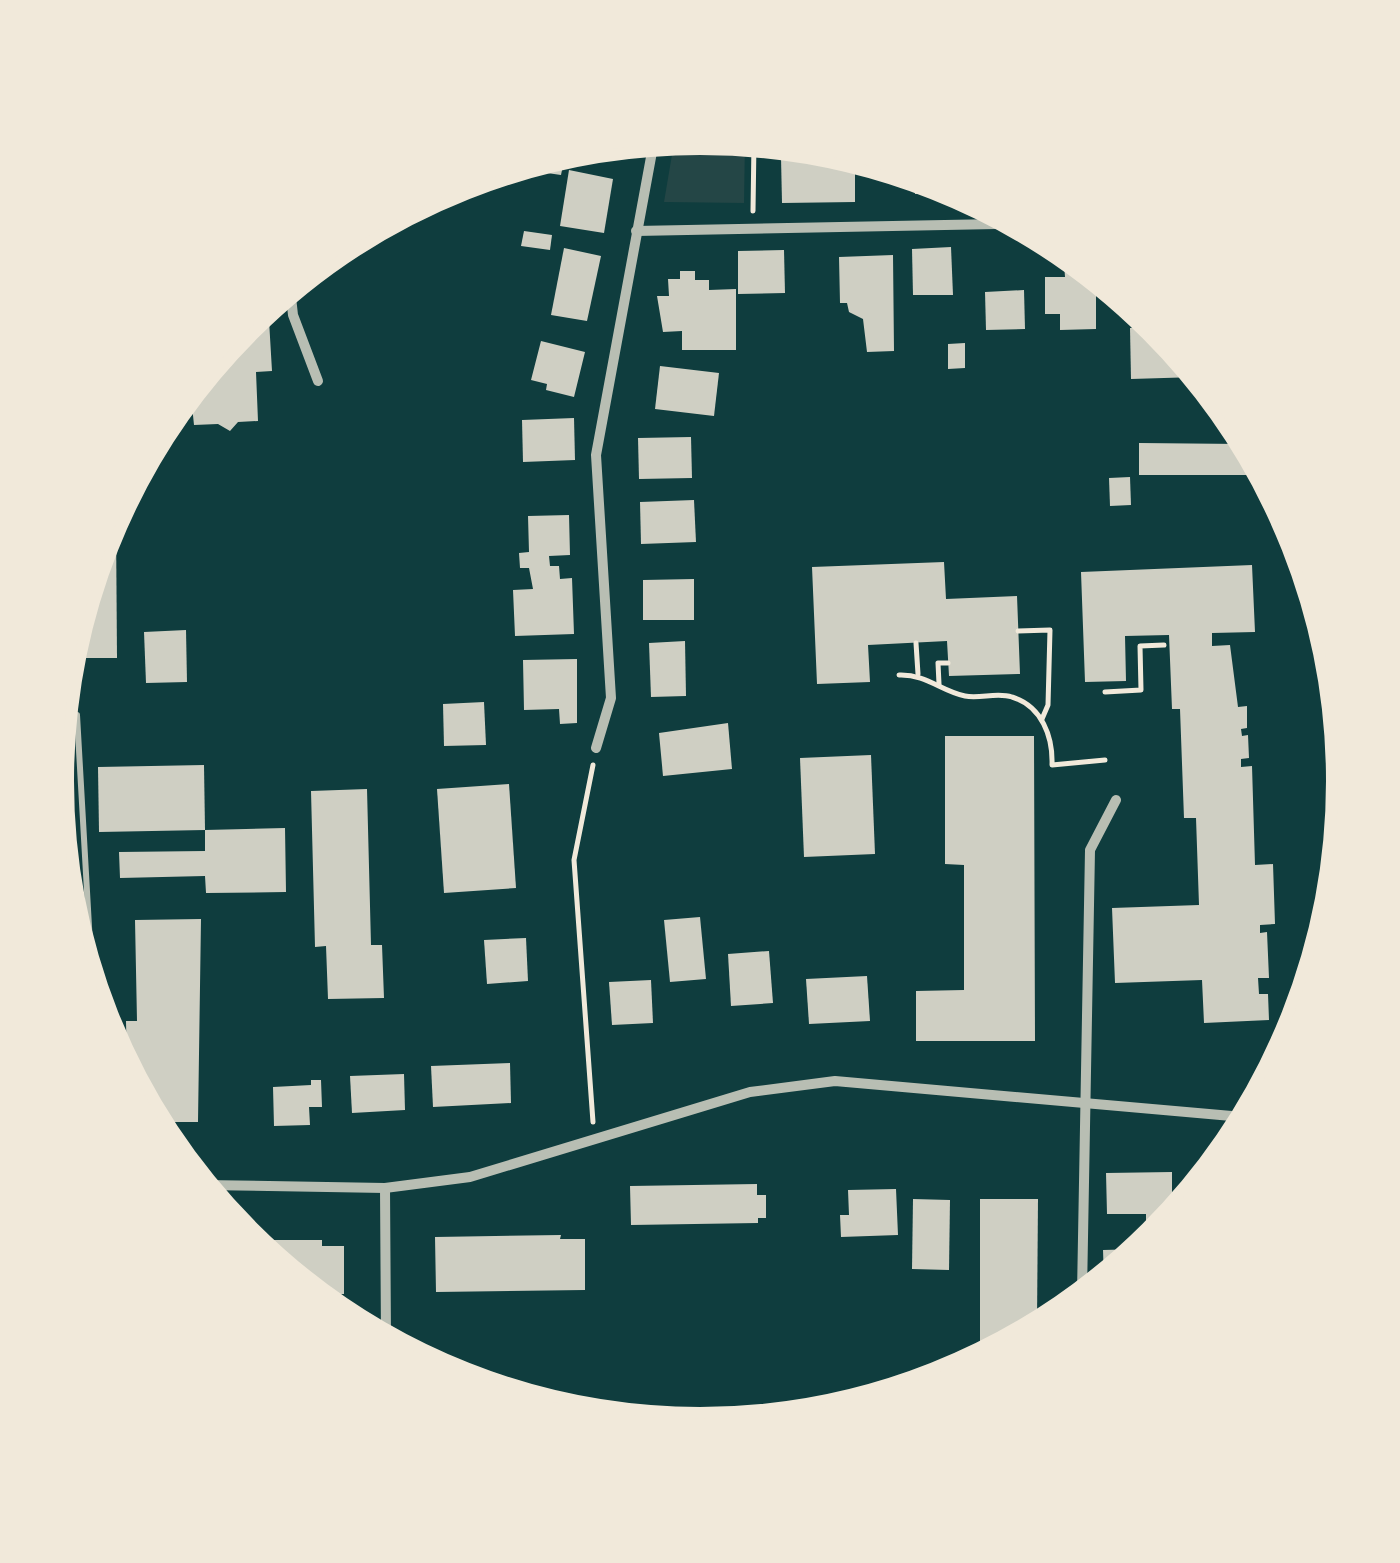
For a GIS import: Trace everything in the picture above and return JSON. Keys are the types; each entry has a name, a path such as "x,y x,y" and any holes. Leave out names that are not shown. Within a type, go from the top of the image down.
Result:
{"street":[{"path":"596,748 611,698 596,454 652,151"},
{"path":"636,231 996,224"},
{"path":"291,299 293,316 318,382"},
{"path":"1082,1285 1082,1172 1089,1101 1090,850 1116,800"},
{"path":"213,1185 385,1188 470,1177 750,1092 836,1080 1237,1115"},
{"path":"385,1188 386,1330"}],"lane":[{"path":"77,716 90,949"}],"path":[{"path":"753,229 754,153 769,153"},
{"path":"1018,631 1050,630 1048,705 1042,719"},
{"path":"916,643 918,674"},
{"path":"1105,692 1141,690 1140,646 1164,646"},
{"path":"939,684 938,663 948,663"},
{"path":"899,675 918,674 964,696 1010,696 1042,719 1053,742 1052,765 1105,760"},
{"path":"594,1141 574,860 596,748"}],"shaded area":[{"path":"673,150 745,150 744,203 664,202"}],"building":[{"path":"781,157 798,157 855,169 855,202 782,203"},
{"path":"563,164 561,175 535,171"},
{"path":"569,170 613,179 604,233 560,226"},
{"path":"524,231 552,235 550,250 521,246"},
{"path":"951,247 953,295 913,295 912,249"},
{"path":"564,248 601,256 587,321 551,315"},
{"path":"784,250 785,293 738,294 738,251"},
{"path":"893,255 894,351 867,352 863,319 849,312 847,303 840,303 839,257"},
{"path":"1064,265 1096,289 1096,329 1060,330 1060,314 1045,314 1045,277 1065,277"},
{"path":"680,271 695,271 695,280 709,280 709,290 736,289 736,350 682,350 682,331 663,332 657,296 669,296 668,279 680,279"},
{"path":"1024,290 1025,329 986,330 985,292"},
{"path":"269,319 272,371 256,372 258,421 238,422 230,431 218,424 194,425 192,405 223,365 230,365 230,358"},
{"path":"1130,328 1140,328 1187,377 1131,379"},
{"path":"541,341 585,352 574,397 546,390 547,384 531,380"},
{"path":"965,343 965,368 948,369 948,344"},
{"path":"660,366 719,373 714,416 655,409"},
{"path":"574,418 575,460 523,462 522,420"},
{"path":"691,437 692,478 639,479 638,438"},
{"path":"1139,443 1235,444 1253,475 1139,475"},
{"path":"1130,477 1131,505 1110,506 1109,478"},
{"path":"694,500 696,542 641,544 640,502"},
{"path":"569,515 570,555 549,556 550,566 559,566 560,579 572,578 574,634 515,636 513,590 533,589 529,568 520,568 519,553 529,552 528,516"},
{"path":"116,539 117,658 80,658 101,578"},
{"path":"944,562 946,599 1017,596 1020,674 949,676 947,641 868,645 870,682 817,684 812,567"},
{"path":"1252,565 1255,632 1212,633 1212,646 1230,645 1238,707 1247,706 1247,728 1241,729 1242,736 1248,735 1249,758 1241,759 1241,767 1252,766 1255,865 1273,864 1275,924 1260,925 1260,933 1267,932 1269,978 1258,978 1259,994 1268,994 1269,1020 1204,1023 1202,980 1115,983 1112,908 1199,905 1196,818 1184,818 1180,709 1172,709 1169,635 1125,636 1126,681 1085,682 1081,572"},
{"path":"694,579 694,620 643,620 643,580"},
{"path":"186,630 187,682 146,683 144,632"},
{"path":"685,641 686,696 651,697 649,643"},
{"path":"577,659 577,723 560,724 559,709 524,710 523,660"},
{"path":"484,702 486,745 444,746 443,704"},
{"path":"728,723 732,769 663,776 659,733"},
{"path":"945,736 1034,736 1035,1041 916,1041 916,991 964,990 964,865 945,864"},
{"path":"871,755 875,854 804,857 800,758"},
{"path":"204,765 205,830 99,832 98,767"},
{"path":"509,784 516,888 444,893 437,789"},
{"path":"367,789 371,945 382,945 384,998 328,999 326,946 315,947 311,791"},
{"path":"285,828 286,892 206,893 205,876 120,878 119,852 205,851 205,830"},
{"path":"700,917 706,979 670,982 664,920"},
{"path":"201,919 198,1122 167,1122 127,1047 126,1021 137,1021 135,920"},
{"path":"526,938 528,981 487,984 484,940"},
{"path":"769,951 773,1003 731,1006 728,954"},
{"path":"867,976 870,1021 809,1024 806,979"},
{"path":"651,980 653,1023 612,1025 609,982"},
{"path":"510,1063 511,1103 433,1107 431,1066"},
{"path":"404,1074 405,1110 352,1113 350,1076"},
{"path":"311,1080 321,1080 322,1107 309,1107 310,1125 274,1126 273,1087 311,1085"},
{"path":"1172,1172 1172,1203 1153,1223 1146,1223 1146,1214 1107,1214 1106,1173"},
{"path":"757,1184 757,1195 766,1195 766,1218 758,1218 758,1223 631,1225 630,1186"},
{"path":"896,1189 898,1235 841,1237 840,1215 849,1215 848,1190"},
{"path":"913,1199 950,1200 949,1270 912,1269"},
{"path":"980,1199 1038,1199 1037,1316 980,1349"},
{"path":"561,1235 560,1239 585,1239 585,1290 436,1292 435,1237"},
{"path":"265,1240 322,1240 322,1246 344,1246 344,1294 335,1297 315,1283"},
{"path":"1125,1249 1104,1268 1103,1250"}]}
